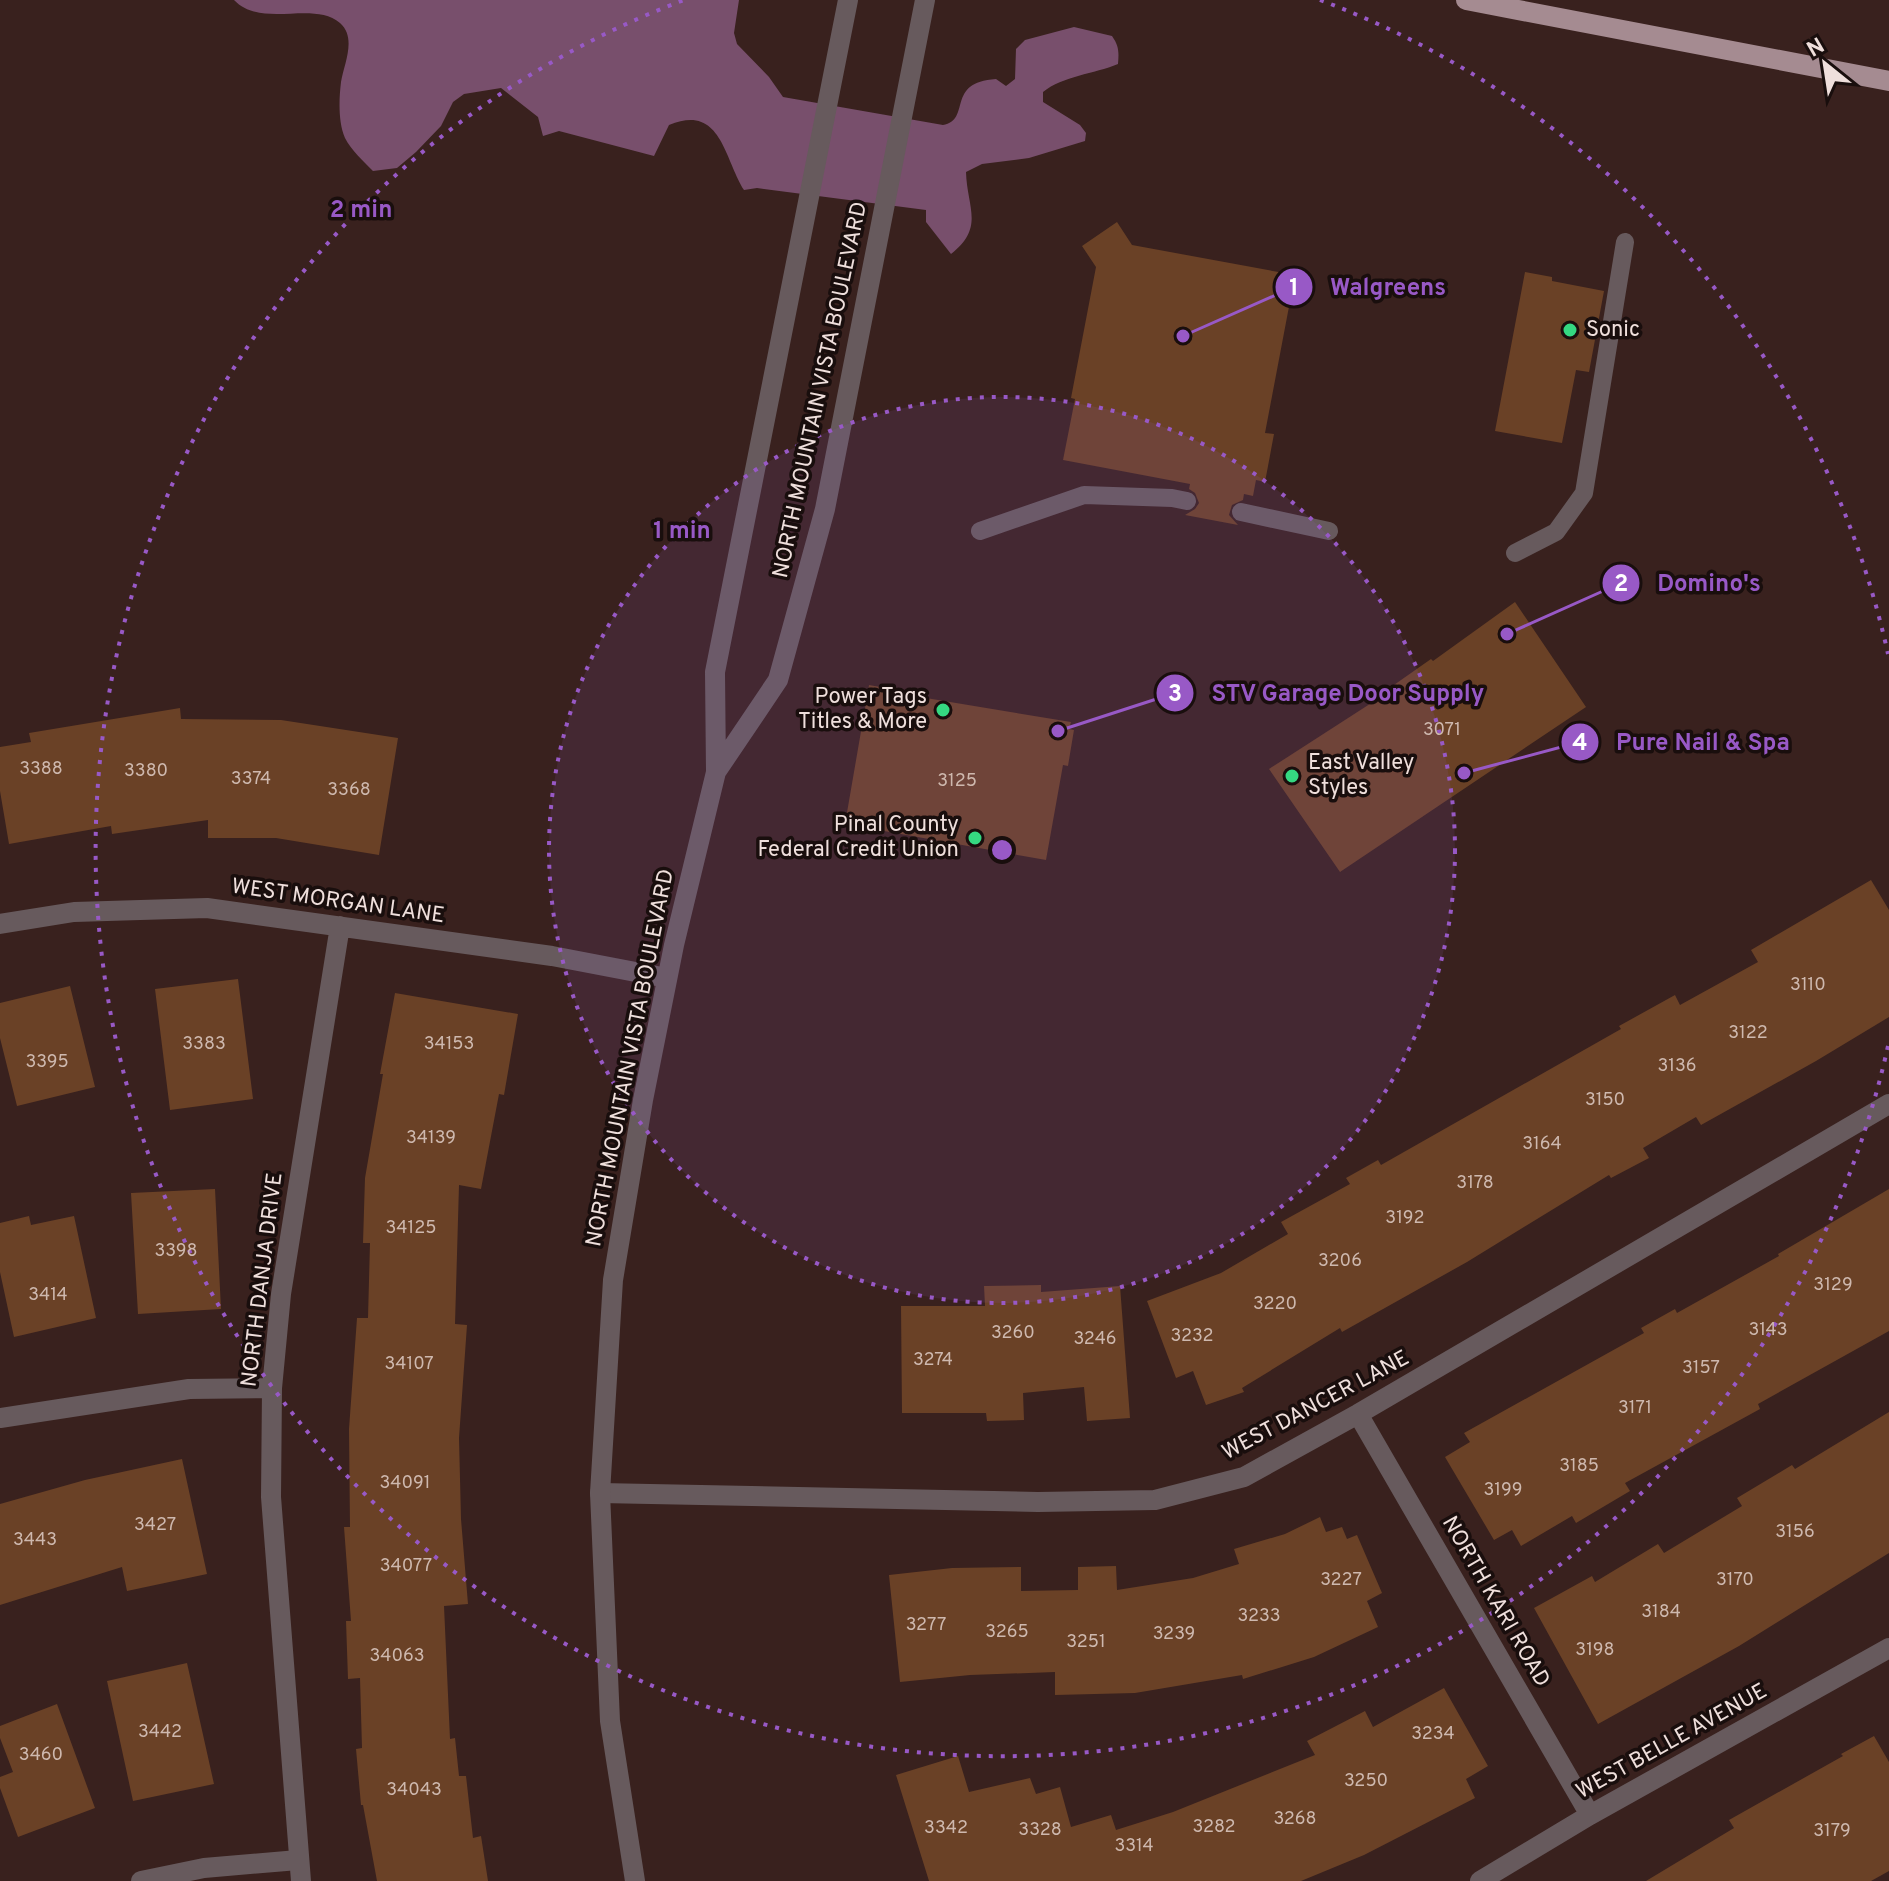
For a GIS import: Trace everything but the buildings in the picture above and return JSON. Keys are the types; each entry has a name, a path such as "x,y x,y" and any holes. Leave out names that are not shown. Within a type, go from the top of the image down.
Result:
{"main road":[{"path":"1466,0 1889,81"}],"street":[{"name":"NORTH MOUNTAIN VISTA BOULEVARD","path":"635,1881 610,1721 600,1493 613,1280 667,978 716,772 715,672 848,0"},
{"name":"NORTH MOUNTAIN VISTA BOULEVARD","path":"716,772 778,680 825,509 924,2"},
{"name":"WEST MORGAN LANE","path":"0,924 74,912 207,908 552,956 667,978"},
{"name":"NORTH DANJA DRIVE","path":"300,1871 271,1497 272,1388 281,1294 340,926"},
{"name":"WEST DANCER LANE","path":"600,1493 1038,1502 1155,1500 1244,1477 1358,1414 1889,1104"},
{"path":"0,1418 189,1389 272,1388"},
{"name":"NORTH KARI ROAD","path":"1358,1414 1590,1815"},
{"name":"WEST BELLE AVENUE","path":"1480,1881 1590,1815 1889,1648"},
{"path":"141,1881 204,1868 300,1871"}],"lane":[{"path":"1515,553 1556,532 1584,493 1625,242"},
{"path":"980,531 1084,495 1187,501"},
{"path":"1241,512 1329,531"}],"shaded area":[{"path":"234,0 739,0 734,33 737,44 769,77 783,97 943,125 952,122 970,87 996,79 1006,86 1015,79 1016,49 1025,40 1074,27 1112,36 1117,46 1118,64 1069,79 1043,92 1043,102 1080,125 1086,133 1085,141 1029,158 982,164 966,172 971,226 968,235 951,254 926,222 926,210 757,188 744,190 718,137 700,121 686,120 669,125 654,156 559,131 543,136 538,117 501,88 464,94 453,102 441,126 416,152 397,168 373,171 350,147 341,125 340,89 349,44 345,29 329,17 259,13"}],"place":[{"name":"Sonic","path":"1570,330"},
{"name":"Walgreens","path":"1183,336"},
{"name":"Domino's","path":"1507,634"},
{"name":"Power Tags Titles & More","path":"943,710"},
{"name":"STV Garage Door Supply","path":"1058,731"},
{"name":"Pure Nail & Spa","path":"1464,773"},
{"name":"East Valley Styles","path":"1292,776"},
{"name":"Pinal County Federal Credit Union","path":"975,838"}]}
